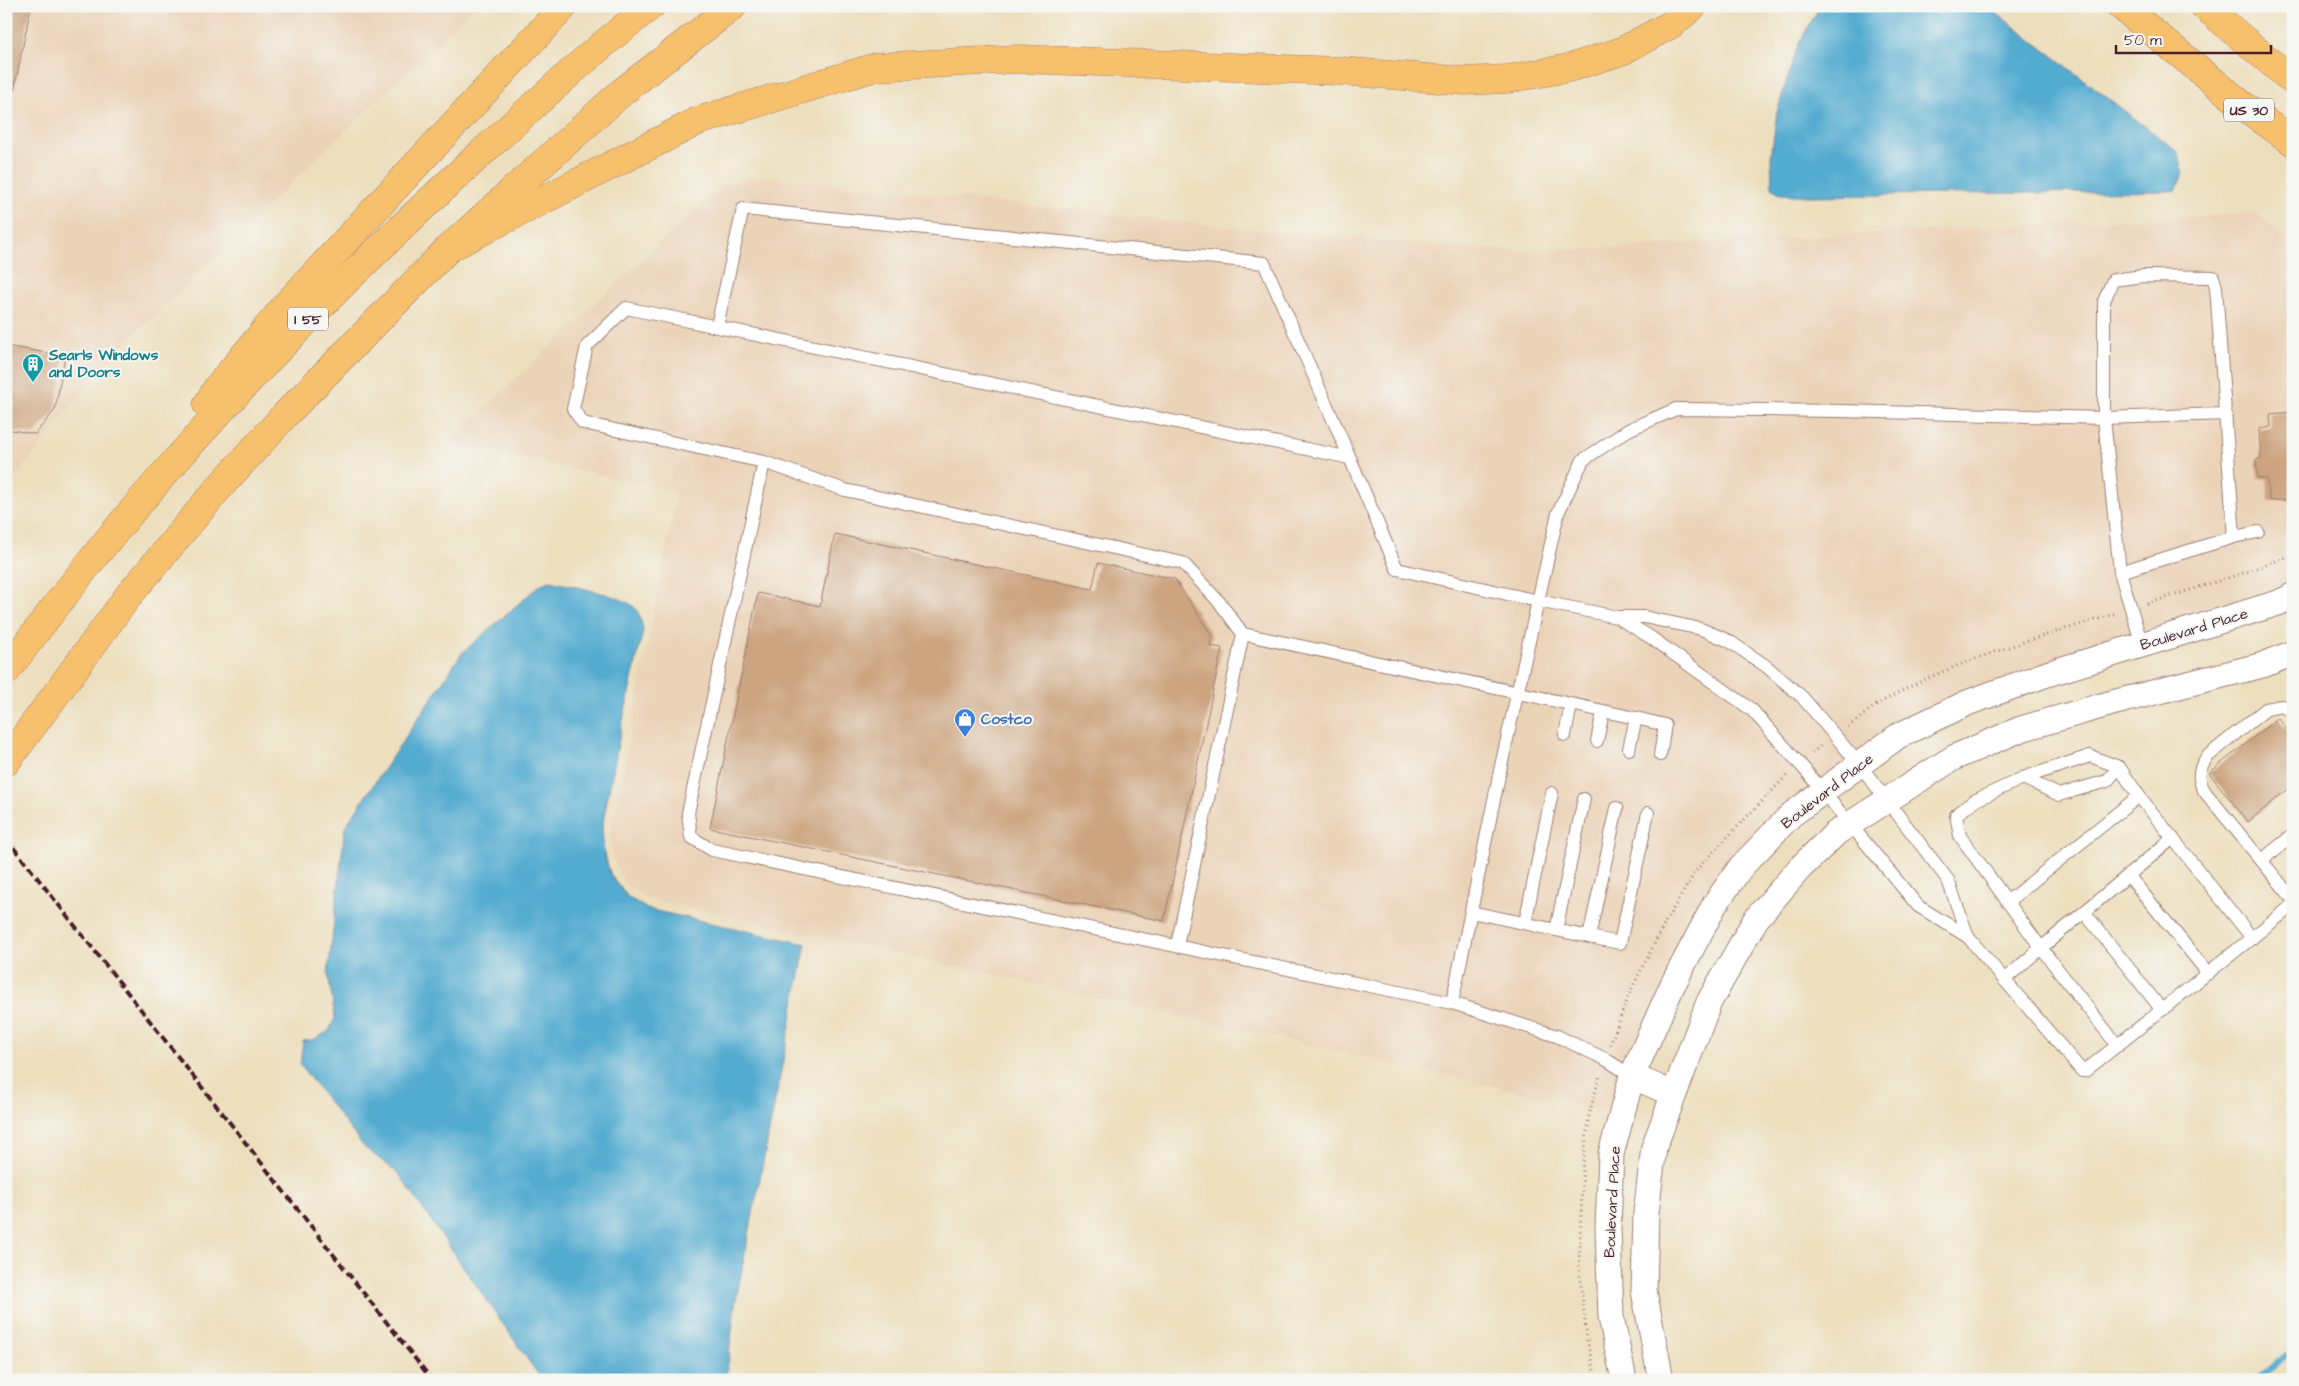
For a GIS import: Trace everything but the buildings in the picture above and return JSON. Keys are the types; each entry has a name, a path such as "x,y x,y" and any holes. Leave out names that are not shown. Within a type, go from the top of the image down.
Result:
{"main road":[{"path":"178,458 217,388 287,304 564,6"},
{"name":"I 55","path":"6,671 102,547 178,458 279,347 408,220 608,38 651,6"},
{"path":"6,762 24,735 130,595 217,490 285,415 449,248 622,92 733,6"},
{"path":"449,248 698,121 876,67 1018,59 1340,72 1465,81 1507,79 1569,68 1622,51 1672,24 1693,6"},
{"name":"US 30","path":"2121,6 2246,108 2293,142"},
{"path":"2204,6 2293,80"}],"street":[{"name":"Boulevard Place","path":"1624,1380 1611,1317 1608,1228 1611,1154 1632,1076 1672,986 1715,904 1741,867 1791,815 1822,790 1898,736 1968,703 2047,674 2278,603 2293,596"},
{"path":"1661,1380 1644,1291 1646,1213 1654,1147 1709,1002 1756,919 1799,869 1836,833 1953,758 2021,730 2112,703 2263,665 2293,653"},
{"path":"1632,1076 1673,1094"}],"lane":[{"path":"717,326 743,209 1264,263 1350,458 1396,569 1616,617 1644,617 1701,629 1729,642 1766,666 1802,697 1888,799 1948,880 1968,937"},
{"path":"2142,645 2120,572 2104,418 2104,301 2113,280 2143,276 2213,277 2216,287 2234,537"},
{"path":"1350,458 626,308 587,346 573,409 583,423 764,462 845,490 1183,563 1220,603 1243,634 1665,725 1660,755"},
{"path":"1452,1003 1558,513 1584,460 1628,430 1676,410 1841,411 2104,418 2226,414"},
{"path":"764,462 688,814 691,837 712,850 1452,1003 1556,1036 1605,1059 1632,1076"},
{"path":"2120,572 2234,537 2258,532"},
{"path":"1616,617 1650,636 1752,710 1822,790 1918,906 1968,937 2082,1071 2085,1071 2293,905"},
{"path":"1177,945 1243,634"},
{"path":"1565,735 1571,705"},
{"path":"2293,711 2282,706 2266,709 2208,756 2200,765 2201,785 2205,792 2293,899"},
{"path":"1597,741 1603,712"},
{"path":"1629,749 1636,718"},
{"path":"2117,1045 2040,948 1960,836 1956,815 1974,801 2023,778 2090,756 2119,767 2139,796 2252,938"},
{"path":"2023,778 2059,795 2107,781 2119,767"},
{"path":"1525,923 1552,793"},
{"path":"2007,902 2139,796"},
{"path":"1556,930 1584,800"},
{"path":"1589,937 1617,808"},
{"path":"1471,912 1620,943 1648,813"},
{"path":"2262,860 2293,835"},
{"path":"2004,980 2173,838"},
{"path":"2128,875 2208,973"},
{"path":"2084,912 2162,1010"}],"path":[{"path":"1853,723 1884,700 1938,674 2006,648 2243,573 2293,554"},
{"path":"1811,754 1822,745"},
{"path":"1618,1025 1632,990 1667,919 1697,869 1783,779"}],"shaded area":[{"path":"6,6 475,6 113,355 6,489"},
{"path":"767,177 1301,235 1528,252 2255,213 2293,243 2293,580 2157,629 1979,688 1779,810 1611,1112 646,898 625,884 614,861 610,836 677,492 449,442 702,203 726,185 743,179"}],"water":[{"path":"1820,6 1987,6 2176,150 2181,161 2182,174 2176,190 1809,196 1781,194 1772,188 1771,157 1777,112 1798,45"},
{"path":"550,581 594,591 626,602 635,608 642,625 643,631 602,827 604,853 611,876 628,897 647,909 806,944 735,1305 726,1380 542,1380 398,1173 364,1147 300,1065 303,1041 313,1040 329,1031 335,1018 328,973 345,827 462,653 541,584"}],"waterway":[{"path":"2255,1380 2267,1373 2293,1350"}],"railway":[{"path":"6,838 432,1380"}],"place":[{"name":"Searls Windows and Doors","path":"33,383"},
{"name":"Costco","path":"965,738"}]}
